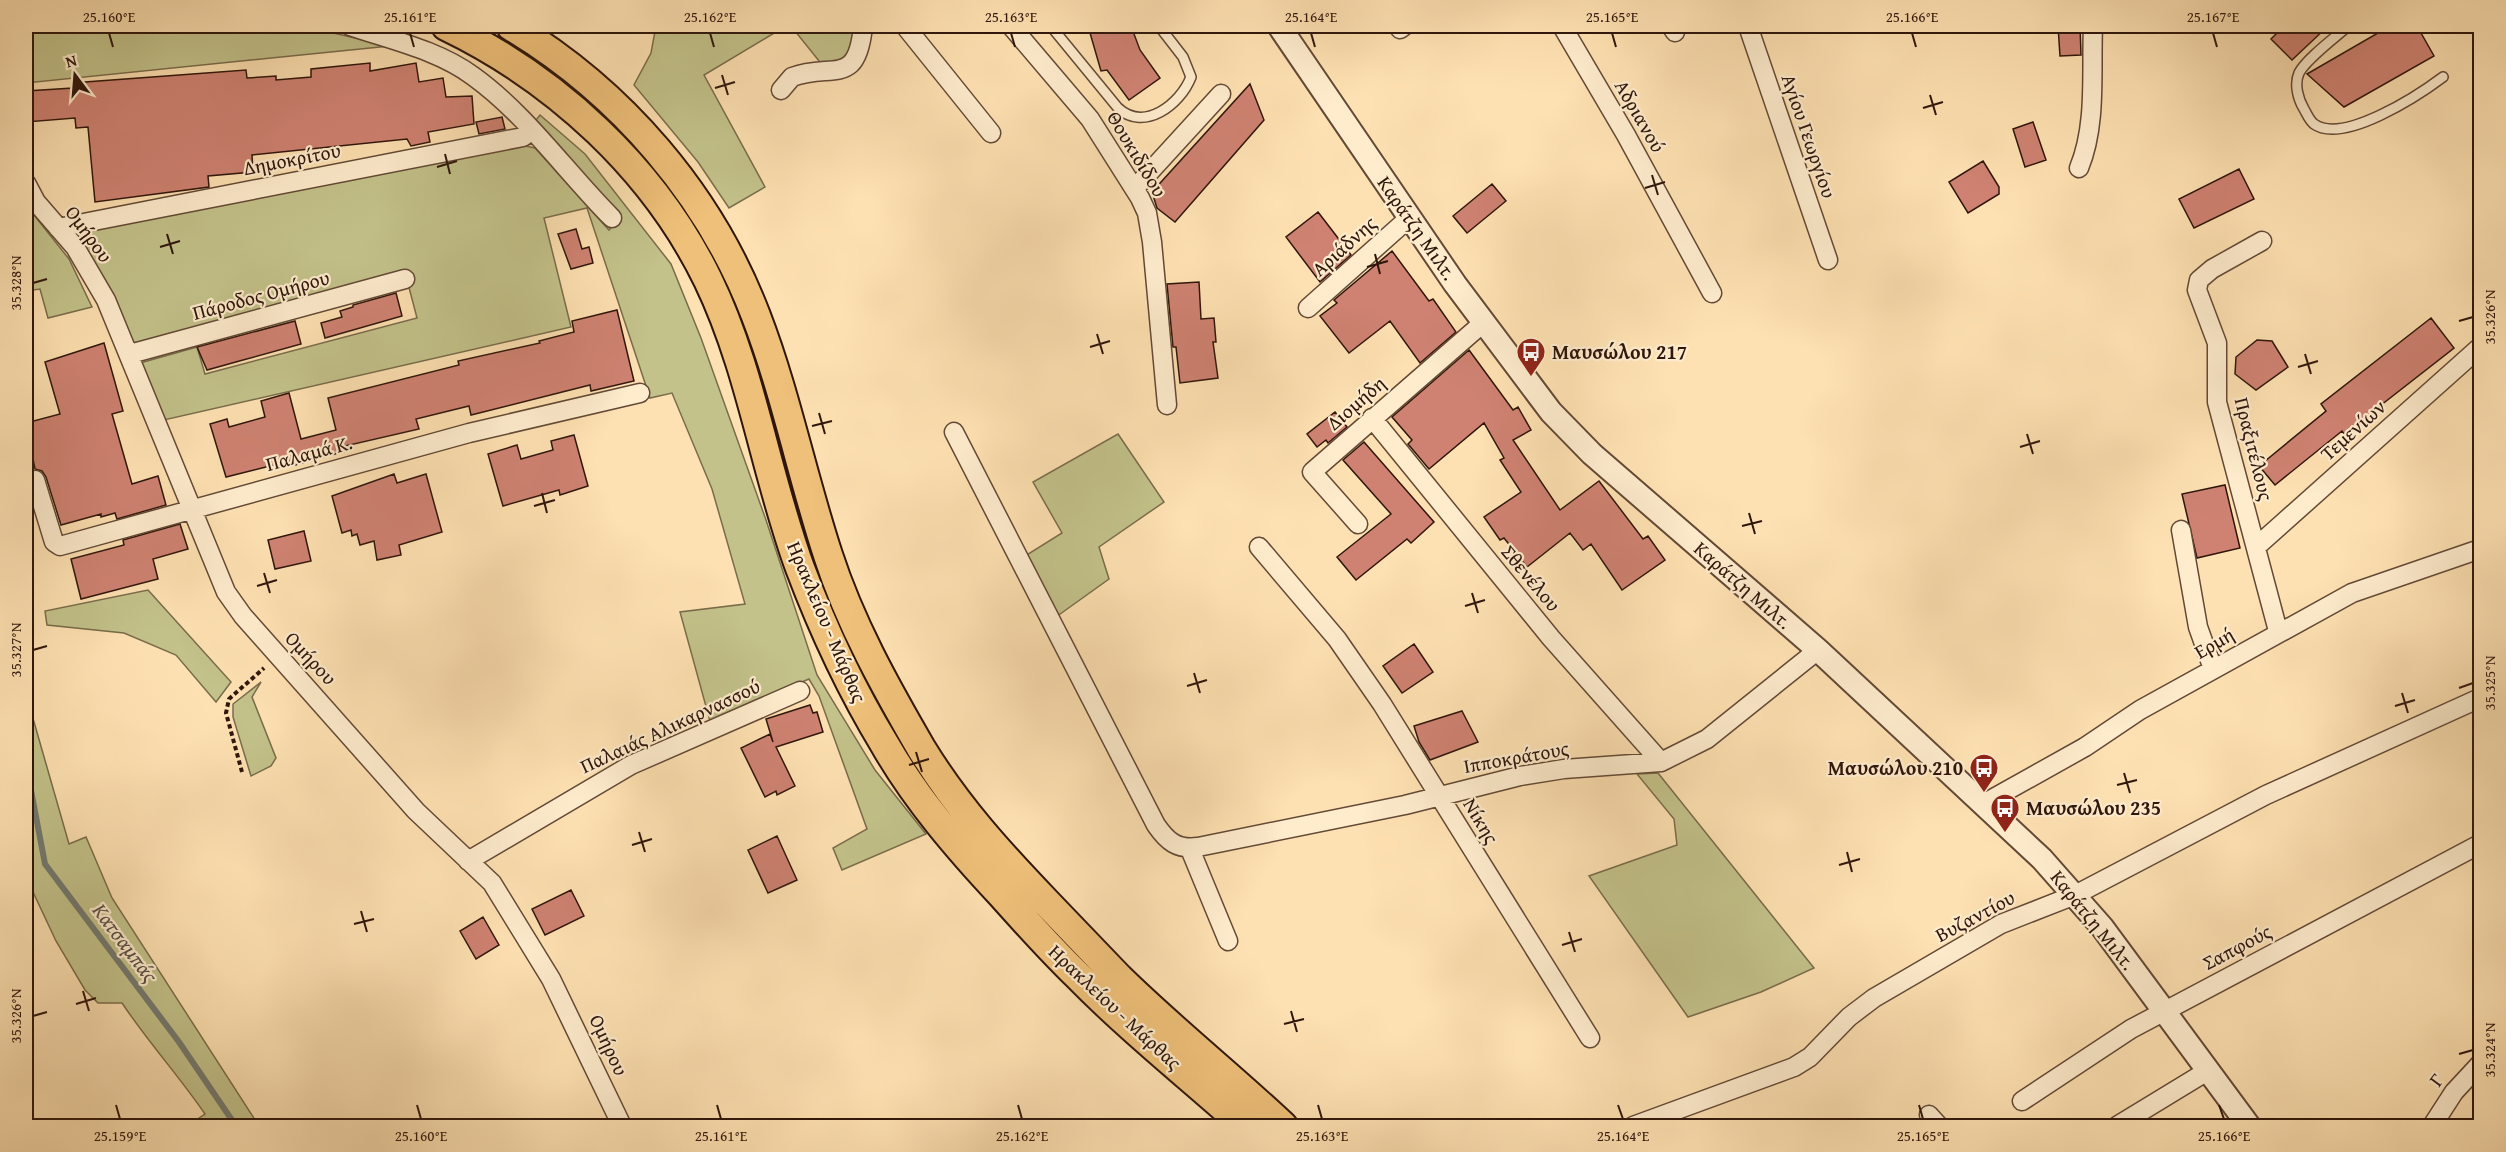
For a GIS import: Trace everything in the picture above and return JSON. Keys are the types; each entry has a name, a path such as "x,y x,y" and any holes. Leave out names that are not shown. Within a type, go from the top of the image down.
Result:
{"main road":[{"name":"Ηρακλείου - Μάρθας","path":"446,26 501,54 567,104 639,175 686,239 707,278 728,329 804,577 848,681 886,748 924,803 972,863 1080,978 1245,1126"},
{"name":"Ηρακλείου - Μάρθας","path":"511,26 580,75 634,123 676,173 710,224 738,274 757,318 828,556 862,640 923,750 981,834 1121,980 1283,1126"}],"street":[{"path":"350,26 431,53 472,75 532,130 612,218"},
{"path":"781,90 792,77 838,71 851,64 860,50 863,26"},
{"path":"906,26 991,133"},
{"name":"Θουκιδίδου","path":"1011,26 1090,119 1135,188 1147,213 1152,242 1167,405"},
{"name":"Καράτζη Μιλτ.","path":"1279,26 1409,218 1540,399 1573,436 1818,650 1983,804 2075,895 2209,1070 2245,1121"},
{"name":"Αδριανού","path":"1562,26 1626,135 1712,293"},
{"name":"Αγίου Γεωργίου","path":"1748,26 1828,260"},
{"path":"2079,168 2086,152 2090,119 2093,26"},
{"path":"1135,188 1221,94"},
{"name":"Δημοκρίτου","path":"58,228 523,137 532,130"},
{"name":"Ομήρου","path":"26,183 36,202 75,247 91,274 130,354 226,592 416,811 492,883 551,979 622,1126"},
{"name":"Αριάδνης","path":"1308,308 1409,218"},
{"name":"Πραξιτέλους","path":"2262,241 2212,268 2199,280 2197,290 2217,343 2217,402 2278,632"},
{"name":"Πάροδος Ομήρου","path":"130,354 405,279"},
{"name":"Διομήδη","path":"1358,524 1312,472 1483,323"},
{"name":"Τεμενίων","path":"2256,547 2481,347"},
{"name":"Παλαμά Κ.","path":"35,480 56,545 468,433 640,393"},
{"name":"Σθενέλου","path":"1372,418 1551,638 1662,762"},
{"path":"954,432 1156,825 1171,843 1190,849 1228,941"},
{"path":"2181,530 2198,627 2213,669"},
{"name":"Νίκης","path":"1259,547 1337,639 1439,795 1590,1038"},
{"name":"Ερμή","path":"1983,804 2085,747 2140,710 2352,593 2481,549"},
{"name":"Ιπποκράτους","path":"1190,849 1405,805 1439,795 1548,771 1662,762 1707,739 1818,650"},
{"name":"Παλαιάς Αλικαρνασσού","path":"468,861 631,765 801,692"},
{"name":"Βυζαντίου","path":"1633,1126 1794,1067 1810,1056 1849,1017 1874,998 2001,924 2075,895 2266,795 2481,698"},
{"name":"Σαπφούς","path":"2022,1101 2098,1048 2164,1011 2481,844"},
{"name":"Γ","path":"2432,1126 2454,1092 2481,1064"},
{"path":"2117,1126 2209,1070"}],"lane":[{"path":"1060,26 1054,30 1118,108 1130,117 1141,119 1156,114 1180,95 1191,77 1184,57 1159,26"},
{"path":"2349,26 2299,72 2296,85 2300,102 2312,122 2321,127 2351,126 2391,110 2416,97 2443,77"}],"path":[{"path":"242,772 226,713 229,699 279,655"}],"shaded area":[{"path":"28,26 303,26 390,46 26,83"},
{"path":"656,26 786,26 704,75 765,187 729,208 698,162 634,85 651,53"},
{"path":"791,26 859,26 845,62 823,66"},
{"path":"540,115 585,154 671,264 701,338 766,520 817,675 875,770 926,834 842,870 833,848 867,829 819,696 809,679 710,721 680,612 745,604 712,489 672,393 650,398 587,208 544,218 571,327 164,420 140,363 197,347 205,374 417,318 406,276 133,344 75,233 521,145 535,148 609,230 619,218 545,138 536,120"},
{"path":"26,205 69,259 92,307 48,318 40,289 26,291"},
{"path":"1118,434 1164,502 1099,547 1109,579 1056,617 1025,556 1062,533 1033,482"},
{"path":"148,590 231,682 216,702 176,655 124,633 47,625 45,611"},
{"path":"261,682 252,697 276,758 271,766 251,776 233,717 233,704"},
{"path":"26,694 69,844 86,837 112,898 259,1126 187,1126 205,1114 122,1003 98,1003 85,990 56,941 26,877"},
{"path":"1658,773 1814,968 1761,992 1688,1017 1589,876 1677,845 1674,819 1637,774"}],"building":[{"path":"1088,26 1131,26 1140,50 1160,78 1129,100 1107,70 1101,71"},
{"path":"2058,26 2080,26 2081,55 2060,56"},
{"path":"2284,26 2328,26 2292,60 2271,39"},
{"path":"2390,26 2417,26 2434,56 2344,107 2307,74"},
{"path":"370,63 370,71 416,63 419,82 443,78 446,97 472,96 474,124 428,132 430,142 411,146 407,139 252,155 253,172 208,176 209,187 95,202 88,127 76,128 75,118 26,122 26,91 73,88 72,83 246,70 247,78 276,76 276,80 311,77 311,69"},
{"path":"1250,84 1264,120 1175,222 1157,208 1152,192"},
{"path":"502,117 505,129 479,134 476,122"},
{"path":"2033,122 2046,160 2025,167 2013,129"},
{"path":"1983,161 1999,187 1999,194 1968,213 1949,182"},
{"path":"2239,169 2254,199 2194,228 2179,199"},
{"path":"1492,184 1506,201 1467,233 1453,216"},
{"path":"1318,212 1351,255 1320,282 1286,237"},
{"path":"576,229 582,249 589,247 593,263 571,269 558,234"},
{"path":"1392,251 1429,301 1433,299 1456,332 1420,363 1390,321 1349,353 1320,316 1337,303 1334,300"},
{"path":"1199,282 1201,319 1214,318 1216,342 1213,342 1218,378 1180,383 1176,347 1173,347 1167,284"},
{"path":"396,293 402,316 325,338 321,323 342,317 340,311 353,307 353,305"},
{"path":"617,310 634,381 591,391 590,385 471,415 469,406 416,419 419,429 345,446 346,451 295,465 294,460 226,477 210,424 227,419 229,427 265,417 261,401 289,393 301,439 336,430 328,398 459,365 458,361 540,343 539,341 574,332 572,321"},
{"path":"2431,318 2454,348 2344,434 2342,431 2275,485 2259,466 2326,411 2321,404"},
{"path":"295,321 301,344 207,370 197,347"},
{"path":"2257,340 2272,341 2288,367 2256,390 2235,374 2236,357"},
{"path":"104,343 123,411 112,414 132,484 158,476 166,505 117,519 115,513 101,517 101,514 61,525 46,477 42,471 35,469 26,423 60,414 45,362"},
{"path":"1469,350 1513,410 1518,407 1531,430 1513,440 1560,510 1599,481 1643,539 1648,536 1665,560 1622,590 1591,544 1583,550 1570,533 1527,567 1504,538 1500,540 1484,517 1521,492 1500,460 1504,458 1484,423 1429,469 1408,444 1412,440 1392,417"},
{"path":"1335,412 1347,427 1328,443 1326,440 1317,447 1307,434"},
{"path":"574,435 588,486 560,495 559,490 503,506 488,454 517,445 521,459 553,450 551,441"},
{"path":"1364,442 1434,522 1411,543 1407,539 1356,580 1337,557 1391,514 1343,460"},
{"path":"394,474 397,483 426,474 442,532 399,545 401,555 377,560 374,541 360,545 357,534 352,536 351,530 342,533 332,496"},
{"path":"2225,485 2240,548 2197,558 2182,494"},
{"path":"180,524 188,549 153,559 158,579 81,599 71,559 124,545 123,540"},
{"path":"304,531 311,561 275,569 268,540"},
{"path":"1414,644 1433,672 1402,693 1383,666"},
{"path":"810,705 813,713 817,712 823,732 776,747 795,786 777,795 776,791 765,797 741,748 770,734 773,742 766,719"},
{"path":"1462,711 1478,742 1430,760 1419,742 1414,726"},
{"path":"777,836 797,880 768,893 748,850"},
{"path":"571,890 584,916 545,935 532,909"},
{"path":"483,917 499,945 476,959 460,931"}],"waterway":[{"name":"Κατσαμπάς","path":"26,764 45,864 179,1042 236,1126"}],"place":[{"name":"Μαυσώλου 217","path":"1531,378"},
{"name":"Μαυσώλου 210","path":"1984,794"},
{"name":"Μαυσώλου 235","path":"2005,834"}]}
